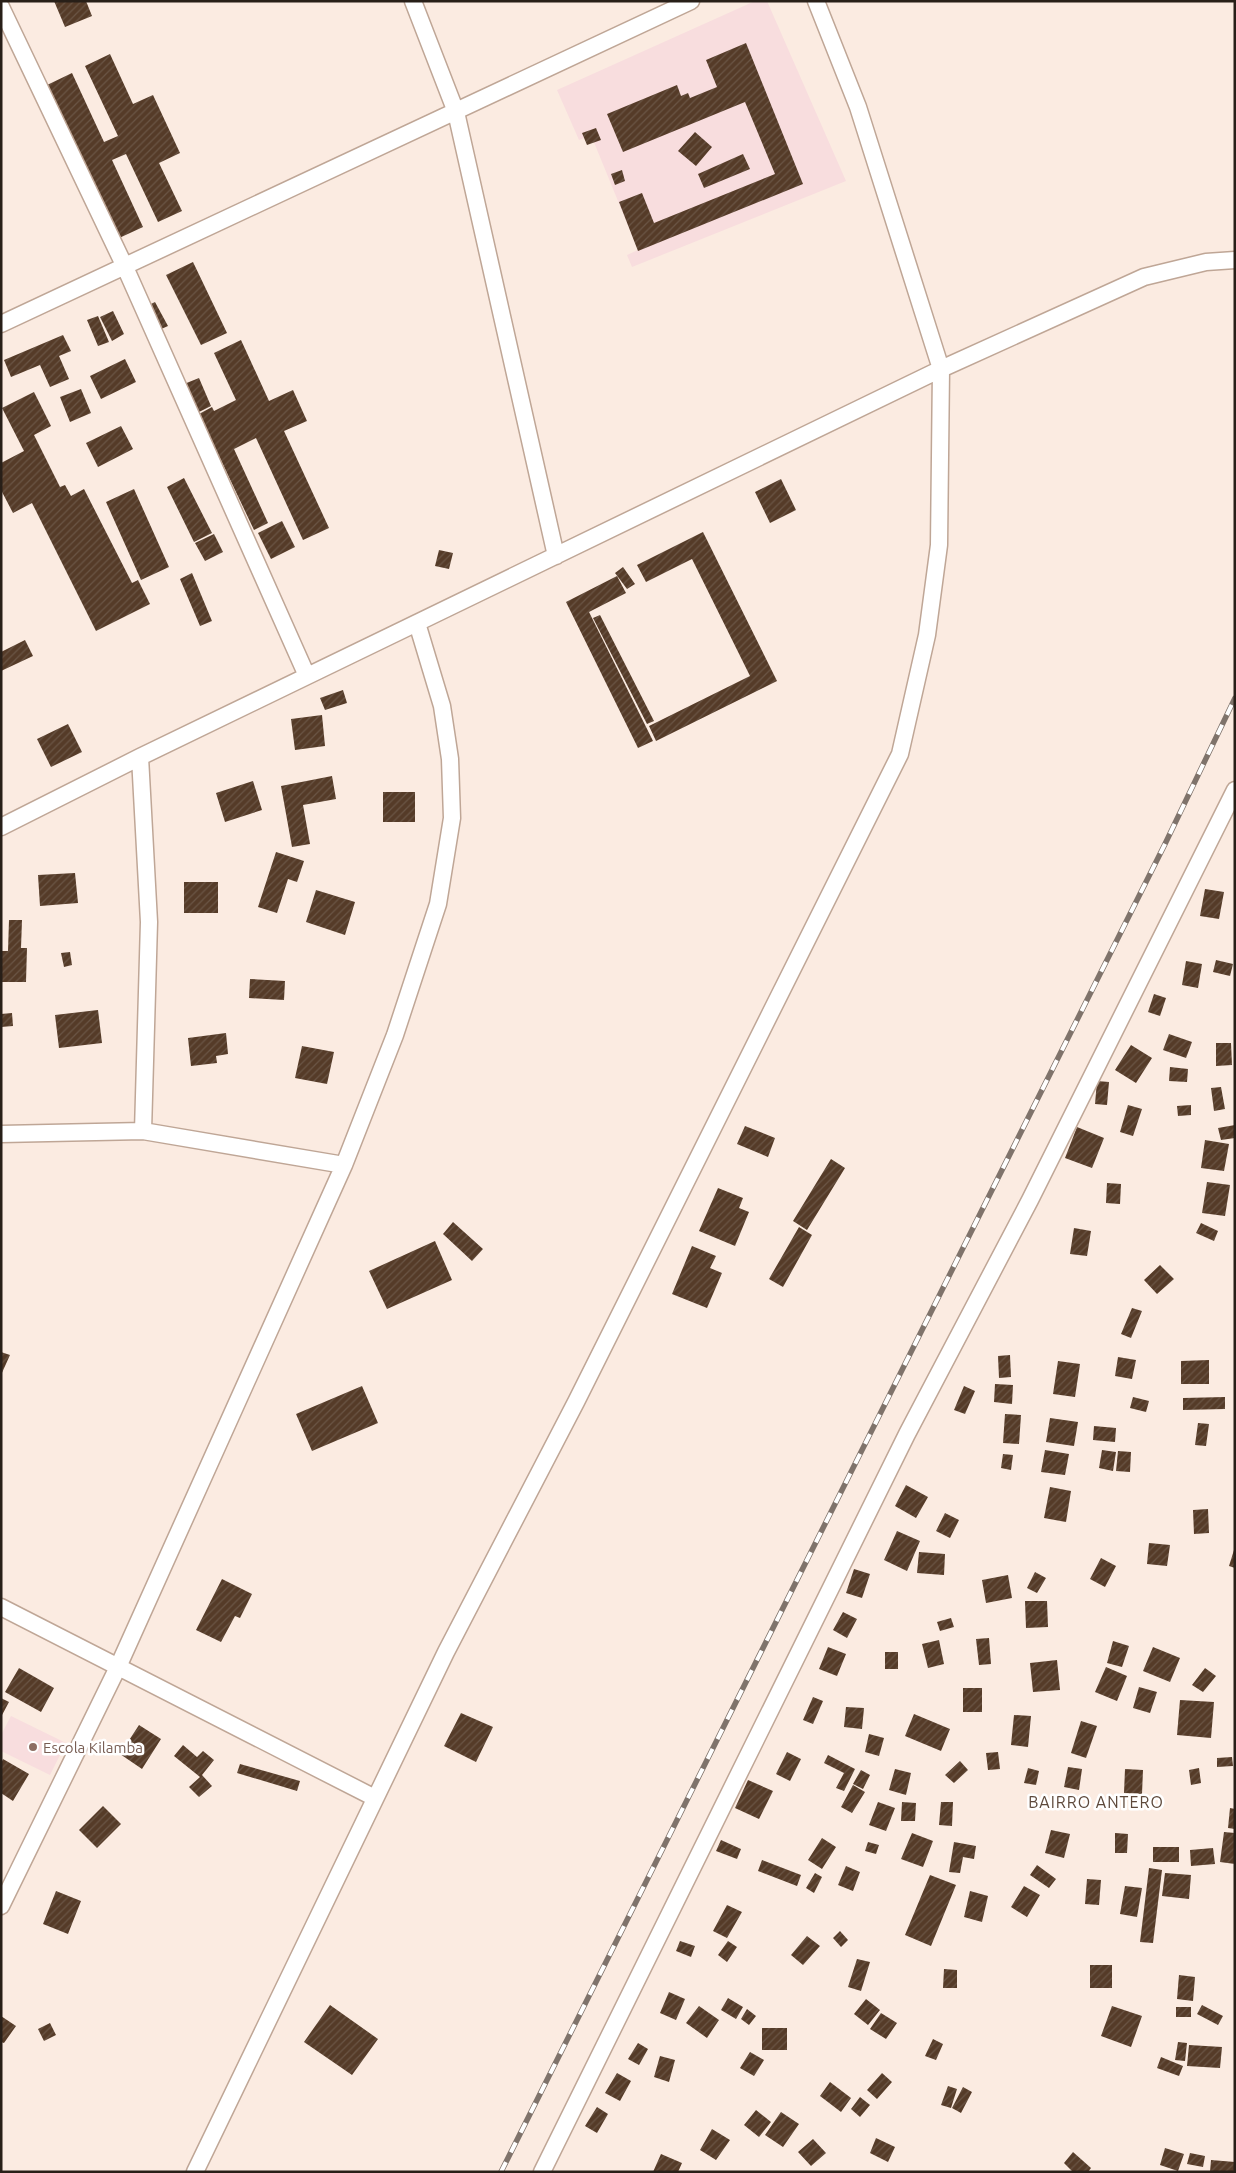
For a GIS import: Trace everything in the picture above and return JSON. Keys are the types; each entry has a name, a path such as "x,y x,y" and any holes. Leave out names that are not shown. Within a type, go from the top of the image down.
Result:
{"street":[{"path":"413,1 456,112 556,556"},
{"path":"1,324 691,1"},
{"path":"195,2172 446,1652 576,1402 900,754 927,635 939,544 941,369 858,108 816,1"},
{"path":"1,7 125,267 307,676"},
{"path":"1,827 140,757 941,369 1144,277 1206,262 1235,260"},
{"path":"1,1906 118,1667 344,1165 395,1035 438,904 452,818 450,759 442,706 417,623"},
{"path":"140,757 149,922 143,1131"},
{"path":"542,2172 907,1434 1030,1200 1235,790"},
{"path":"1,1134 143,1131 344,1165"},
{"path":"1,1607 375,1798"}],"shaded area":[{"path":"755,1 767,1 846,181 632,267 627,255 638,250 591,135 579,140 557,90"},
{"name":"Escola Kilamba","path":"11,1716 66,1743 50,1775 1,1751 1,1735"}],"building":[{"path":"54,1 86,1 92,16 65,27"},
{"path":"746,43 803,184 638,251 619,202 642,193 654,223 775,174 745,102 623,152 607,114 677,85 681,96 688,93 690,98 717,87 706,60"},
{"path":"110,54 133,104 153,95 180,153 159,163 182,211 158,222 126,154 112,160 143,227 117,239 45,86 72,73 104,142 118,136 85,66"},
{"path":"596,128 601,140 587,145 582,133"},
{"path":"695,132 712,147 696,166 678,151"},
{"path":"743,154 750,169 704,188 698,174"},
{"path":"622,170 625,181 615,185 611,174"},
{"path":"193,262 227,333 201,345 166,275"},
{"path":"155,302 168,326 159,330 147,306"},
{"path":"113,311 124,334 112,341 100,317"},
{"path":"98,316 109,342 98,346 87,320"},
{"path":"63,335 71,351 59,356 69,379 50,387 40,365 11,377 4,360"},
{"path":"241,340 269,401 293,390 307,421 284,431 329,528 303,540 256,438 234,449 268,523 254,530 199,414 212,407 214,411 236,400 214,353"},
{"path":"125,359 136,382 101,399 90,376"},
{"path":"199,378 211,406 197,413 184,384"},
{"path":"81,389 91,413 70,422 60,397"},
{"path":"34,392 51,426 34,435 60,487 65,485 71,496 84,489 132,583 138,580 150,604 96,631 32,503 13,513 1,490 1,463 24,451 2,408"},
{"path":"121,426 133,449 98,467 86,443"},
{"path":"184,478 212,533 194,542 167,487"},
{"path":"781,479 796,510 770,523 755,492"},
{"path":"134,489 169,567 141,580 106,502"},
{"path":"282,521 295,547 271,559 258,533"},
{"path":"703,532 777,681 656,741 649,726 750,676 692,559 646,582 637,565"},
{"path":"214,534 223,552 205,561 195,543"},
{"path":"439,550 453,553 449,569 435,566"},
{"path":"623,567 635,584 627,589 615,573"},
{"path":"192,573 212,621 200,626 180,579"},
{"path":"617,576 626,593 589,612 653,741 638,748 566,602"},
{"path":"600,615 654,721 647,724 593,618"},
{"path":"25,640 33,656 1,671 1,652"},
{"path":"343,690 347,703 325,710 320,698"},
{"path":"322,715 325,746 295,750 291,719"},
{"path":"68,724 82,752 51,767 37,739"},
{"path":"332,776 336,799 303,805 310,844 292,847 281,786"},
{"path":"253,781 262,810 225,822 216,793"},
{"path":"383,792 415,792 415,822 383,822"},
{"path":"276,852 304,861 297,882 288,879 277,913 258,907"},
{"path":"75,873 78,903 40,906 38,875"},
{"path":"184,882 218,882 218,913 184,913"},
{"path":"1205,889 1224,892 1219,919 1200,916"},
{"path":"316,890 355,902 345,935 306,922"},
{"path":"9,920 22,920 21,948 27,948 26,982 2,982 2,951 8,951"},
{"path":"70,952 72,965 64,967 61,953"},
{"path":"1216,960 1233,964 1230,976 1213,972"},
{"path":"1186,961 1202,964 1198,988 1182,985"},
{"path":"250,979 285,981 284,1000 249,998"},
{"path":"1154,994 1166,998 1160,1016 1148,1012"},
{"path":"98,1010 102,1043 59,1048 55,1015"},
{"path":"12,1013 13,1026 1,1027 1,1014"},
{"path":"226,1033 228,1054 216,1056 217,1063 191,1066 188,1038"},
{"path":"1169,1034 1192,1042 1186,1058 1163,1050"},
{"path":"1216,1043 1231,1043 1232,1065 1216,1066"},
{"path":"1131,1045 1152,1058 1136,1083 1115,1070"},
{"path":"302,1046 334,1052 327,1084 295,1078"},
{"path":"1170,1067 1188,1069 1187,1082 1169,1081"},
{"path":"1097,1081 1109,1082 1107,1105 1095,1104"},
{"path":"1221,1087 1225,1109 1214,1111 1211,1088"},
{"path":"1128,1105 1142,1109 1133,1136 1120,1132"},
{"path":"1191,1105 1191,1115 1178,1116 1177,1106"},
{"path":"1235,1125 1235,1138 1221,1140 1218,1128"},
{"path":"745,1126 775,1138 768,1157 737,1144"},
{"path":"1077,1127 1104,1138 1092,1168 1065,1158"},
{"path":"1205,1140 1229,1144 1224,1171 1201,1168"},
{"path":"831,1159 845,1168 807,1230 793,1221"},
{"path":"1207,1182 1230,1185 1225,1216 1202,1213"},
{"path":"1107,1183 1121,1184 1120,1204 1106,1203"},
{"path":"718,1188 743,1198 739,1208 749,1212 735,1246 699,1231"},
{"path":"453,1222 483,1249 472,1261 443,1234"},
{"path":"1201,1223 1218,1231 1214,1241 1196,1233"},
{"path":"799,1227 812,1235 783,1287 769,1279"},
{"path":"1074,1228 1091,1231 1087,1256 1070,1254"},
{"path":"435,1241 452,1280 387,1309 369,1271"},
{"path":"692,1246 716,1256 710,1268 722,1273 707,1308 672,1294"},
{"path":"1160,1265 1174,1279 1157,1294 1144,1280"},
{"path":"1132,1308 1142,1311 1131,1338 1121,1334"},
{"path":"1,1352 10,1355 1,1375"},
{"path":"1010,1355 1011,1377 999,1378 998,1356"},
{"path":"1118,1357 1136,1360 1132,1379 1115,1376"},
{"path":"1209,1360 1209,1384 1181,1384 1181,1361"},
{"path":"1058,1361 1080,1364 1075,1397 1053,1394"},
{"path":"995,1384 1013,1385 1012,1404 994,1402"},
{"path":"362,1386 378,1423 312,1451 296,1414"},
{"path":"964,1386 975,1391 965,1414 954,1410"},
{"path":"1133,1397 1149,1401 1146,1412 1130,1408"},
{"path":"1225,1397 1225,1409 1183,1410 1183,1398"},
{"path":"1005,1414 1021,1415 1019,1444 1003,1443"},
{"path":"1050,1418 1078,1422 1074,1446 1046,1442"},
{"path":"1198,1423 1209,1424 1206,1446 1195,1445"},
{"path":"1094,1426 1116,1428 1115,1442 1093,1440"},
{"path":"1045,1450 1069,1454 1065,1475 1041,1472"},
{"path":"1102,1450 1116,1452 1113,1471 1099,1468"},
{"path":"1118,1451 1131,1452 1130,1472 1116,1471"},
{"path":"1003,1454 1013,1455 1011,1470 1001,1468"},
{"path":"906,1485 928,1497 916,1518 895,1506"},
{"path":"1050,1487 1071,1491 1066,1522 1044,1518"},
{"path":"1208,1509 1209,1533 1194,1534 1193,1510"},
{"path":"945,1513 959,1520 950,1538 936,1531"},
{"path":"897,1531 920,1541 907,1571 884,1560"},
{"path":"1149,1543 1170,1545 1167,1566 1147,1564"},
{"path":"1235,1550 1235,1568 1229,1566"},
{"path":"919,1552 945,1554 944,1575 917,1573"},
{"path":"1101,1558 1116,1566 1105,1587 1090,1579"},
{"path":"854,1569 870,1574 862,1598 846,1593"},
{"path":"1035,1572 1046,1578 1037,1593 1027,1588"},
{"path":"1008,1575 1012,1598 986,1603 982,1580"},
{"path":"222,1579 252,1594 240,1618 235,1616 221,1642 196,1630"},
{"path":"1025,1601 1047,1601 1048,1627 1026,1628"},
{"path":"843,1612 857,1619 847,1638 833,1630"},
{"path":"951,1618 954,1627 940,1631 937,1622"},
{"path":"989,1638 991,1664 979,1665 976,1639"},
{"path":"939,1640 944,1664 928,1668 922,1644"},
{"path":"1113,1641 1129,1646 1122,1667 1107,1663"},
{"path":"828,1647 846,1654 837,1676 819,1669"},
{"path":"1153,1647 1180,1658 1170,1682 1143,1671"},
{"path":"885,1652 898,1652 898,1669 885,1669"},
{"path":"1057,1660 1060,1690 1033,1692 1030,1663"},
{"path":"1106,1667 1127,1676 1117,1701 1095,1692"},
{"path":"19,1668 54,1688 41,1712 5,1692"},
{"path":"1205,1668 1216,1676 1203,1692 1192,1685"},
{"path":"1139,1687 1157,1692 1150,1713 1133,1708"},
{"path":"963,1688 982,1688 982,1712 963,1712"},
{"path":"813,1697 823,1701 813,1724 803,1720"},
{"path":"1,1698 9,1702 1,1717"},
{"path":"1180,1700 1214,1702 1211,1738 1177,1735"},
{"path":"846,1707 864,1708 862,1729 844,1727"},
{"path":"461,1713 493,1727 476,1762 444,1746"},
{"path":"914,1714 950,1729 941,1751 905,1736"},
{"path":"1014,1715 1031,1716 1028,1747 1011,1745"},
{"path":"1081,1721 1097,1726 1086,1758 1071,1753"},
{"path":"139,1725 161,1739 142,1769 120,1754"},
{"path":"869,1734 884,1738 879,1756 865,1752"},
{"path":"183,1745 197,1757 203,1751 214,1760 202,1775 212,1786 199,1797 189,1787 200,1777 174,1756"},
{"path":"787,1752 801,1759 790,1781 776,1774"},
{"path":"998,1752 1000,1769 988,1770 986,1753"},
{"path":"828,1755 855,1769 844,1791 836,1788 844,1773 824,1763"},
{"path":"1232,1757 1233,1766 1217,1767 1217,1758"},
{"path":"3,1759 29,1774 13,1801 1,1793 1,1763"},
{"path":"960,1761 968,1770 954,1783 945,1775"},
{"path":"240,1764 300,1781 297,1791 237,1773"},
{"path":"1068,1767 1082,1769 1079,1790 1064,1787"},
{"path":"1028,1768 1039,1771 1036,1785 1024,1783"},
{"path":"1199,1768 1201,1783 1191,1785 1189,1770"},
{"path":"895,1769 911,1773 906,1795 889,1790"},
{"path":"1125,1769 1143,1770 1142,1794 1124,1793"},
{"path":"861,1770 870,1775 863,1789 853,1784"},
{"path":"748,1780 773,1791 759,1819 735,1808"},
{"path":"853,1785 865,1792 852,1813 841,1807"},
{"path":"878,1802 895,1808 886,1831 869,1825"},
{"path":"902,1802 916,1803 915,1821 901,1821"},
{"path":"941,1802 953,1802 952,1826 939,1825"},
{"path":"103,1806 121,1824 97,1848 79,1830"},
{"path":"1230,1808 1235,1809 1235,1829 1228,1828"},
{"path":"1051,1830 1070,1834 1064,1858 1045,1853"},
{"path":"1224,1832 1235,1833 1235,1864 1220,1862"},
{"path":"912,1833 933,1841 923,1867 901,1859"},
{"path":"1115,1833 1128,1834 1127,1853 1115,1853"},
{"path":"822,1838 836,1847 822,1869 808,1860"},
{"path":"721,1840 741,1849 737,1859 716,1851"},
{"path":"868,1842 879,1845 876,1854 865,1851"},
{"path":"954,1842 976,1846 974,1859 963,1857 960,1873 949,1872"},
{"path":"1153,1847 1179,1847 1179,1862 1153,1862"},
{"path":"1213,1848 1215,1864 1191,1866 1190,1850"},
{"path":"762,1860 801,1875 797,1886 758,1871"},
{"path":"1037,1865 1056,1879 1049,1888 1030,1875"},
{"path":"846,1866 860,1872 853,1891 838,1885"},
{"path":"1149,1868 1162,1870 1153,1943 1140,1942"},
{"path":"815,1873 822,1877 814,1893 806,1888"},
{"path":"1165,1873 1191,1875 1189,1899 1162,1896"},
{"path":"930,1875 956,1885 931,1946 905,1935"},
{"path":"1087,1879 1101,1880 1099,1905 1085,1904"},
{"path":"1024,1886 1040,1895 1027,1917 1011,1907"},
{"path":"1125,1886 1142,1888 1137,1917 1120,1914"},
{"path":"56,1891 81,1901 68,1934 43,1924"},
{"path":"970,1891 988,1896 982,1922 964,1917"},
{"path":"727,1905 742,1912 727,1938 713,1931"},
{"path":"840,1931 848,1940 841,1947 833,1938"},
{"path":"807,1936 820,1946 803,1965 791,1955"},
{"path":"680,1941 695,1946 691,1957 676,1951"},
{"path":"728,1941 737,1947 727,1962 718,1955"},
{"path":"857,1959 870,1962 861,1991 848,1987"},
{"path":"1090,1965 1112,1965 1112,1988 1090,1988"},
{"path":"944,1969 957,1970 957,1988 943,1988"},
{"path":"1179,1975 1195,1977 1193,2001 1177,1999"},
{"path":"669,1992 685,1999 676,2020 660,2013"},
{"path":"728,1998 743,2007 736,2019 721,2010"},
{"path":"866,1999 880,2010 868,2025 854,2014"},
{"path":"330,2005 378,2039 352,2075 304,2042"},
{"path":"1202,2005 1223,2016 1218,2025 1197,2014"},
{"path":"699,2006 719,2020 707,2038 686,2023"},
{"path":"1112,2006 1142,2016 1131,2047 1101,2036"},
{"path":"1176,2007 1191,2007 1191,2017 1176,2017"},
{"path":"747,2009 756,2016 749,2025 741,2019"},
{"path":"881,2013 897,2023 886,2039 870,2029"},
{"path":"1,2016 16,2026 4,2043 1,2042"},
{"path":"50,2023 56,2035 44,2041 38,2029"},
{"path":"762,2028 787,2028 787,2050 762,2050"},
{"path":"933,2039 943,2044 936,2060 925,2056"},
{"path":"1178,2042 1187,2043 1185,2061 1175,2060"},
{"path":"638,2043 648,2049 639,2065 628,2059"},
{"path":"1189,2045 1222,2047 1220,2068 1187,2066"},
{"path":"750,2052 764,2060 754,2076 740,2068"},
{"path":"660,2056 675,2060 669,2082 654,2077"},
{"path":"1161,2057 1183,2066 1179,2076 1157,2068"},
{"path":"617,2073 631,2081 620,2101 605,2093"},
{"path":"882,2073 892,2082 877,2099 867,2090"},
{"path":"830,2082 851,2098 841,2112 820,2096"},
{"path":"948,2086 957,2089 951,2108 941,2105"},
{"path":"963,2087 972,2092 961,2113 952,2108"},
{"path":"860,2097 870,2105 860,2117 851,2109"},
{"path":"597,2107 608,2114 597,2133 585,2126"},
{"path":"756,2110 771,2122 759,2137 744,2125"},
{"path":"781,2112 799,2124 783,2147 765,2135"},
{"path":"712,2129 730,2140 716,2160 700,2150"},
{"path":"876,2138 895,2147 888,2162 870,2153"},
{"path":"813,2139 826,2153 811,2166 798,2152"},
{"path":"1165,2148 1184,2154 1178,2171 1160,2165"},
{"path":"1073,2152 1091,2168 1088,2172 1073,2172 1064,2163"},
{"path":"1190,2153 1205,2156 1203,2167 1187,2164"},
{"path":"661,2154 682,2163 678,2172 653,2172"},
{"path":"1211,2160 1235,2162 1234,2172 1210,2172"}],"railway":[{"path":"501,2172 1165,844 1235,698"}],"place":[{"name":"Escola Kilamba","path":"33,1747"}],"district":[{"name":"BAIRRO ANTERO","path":"1096,1802"}]}
